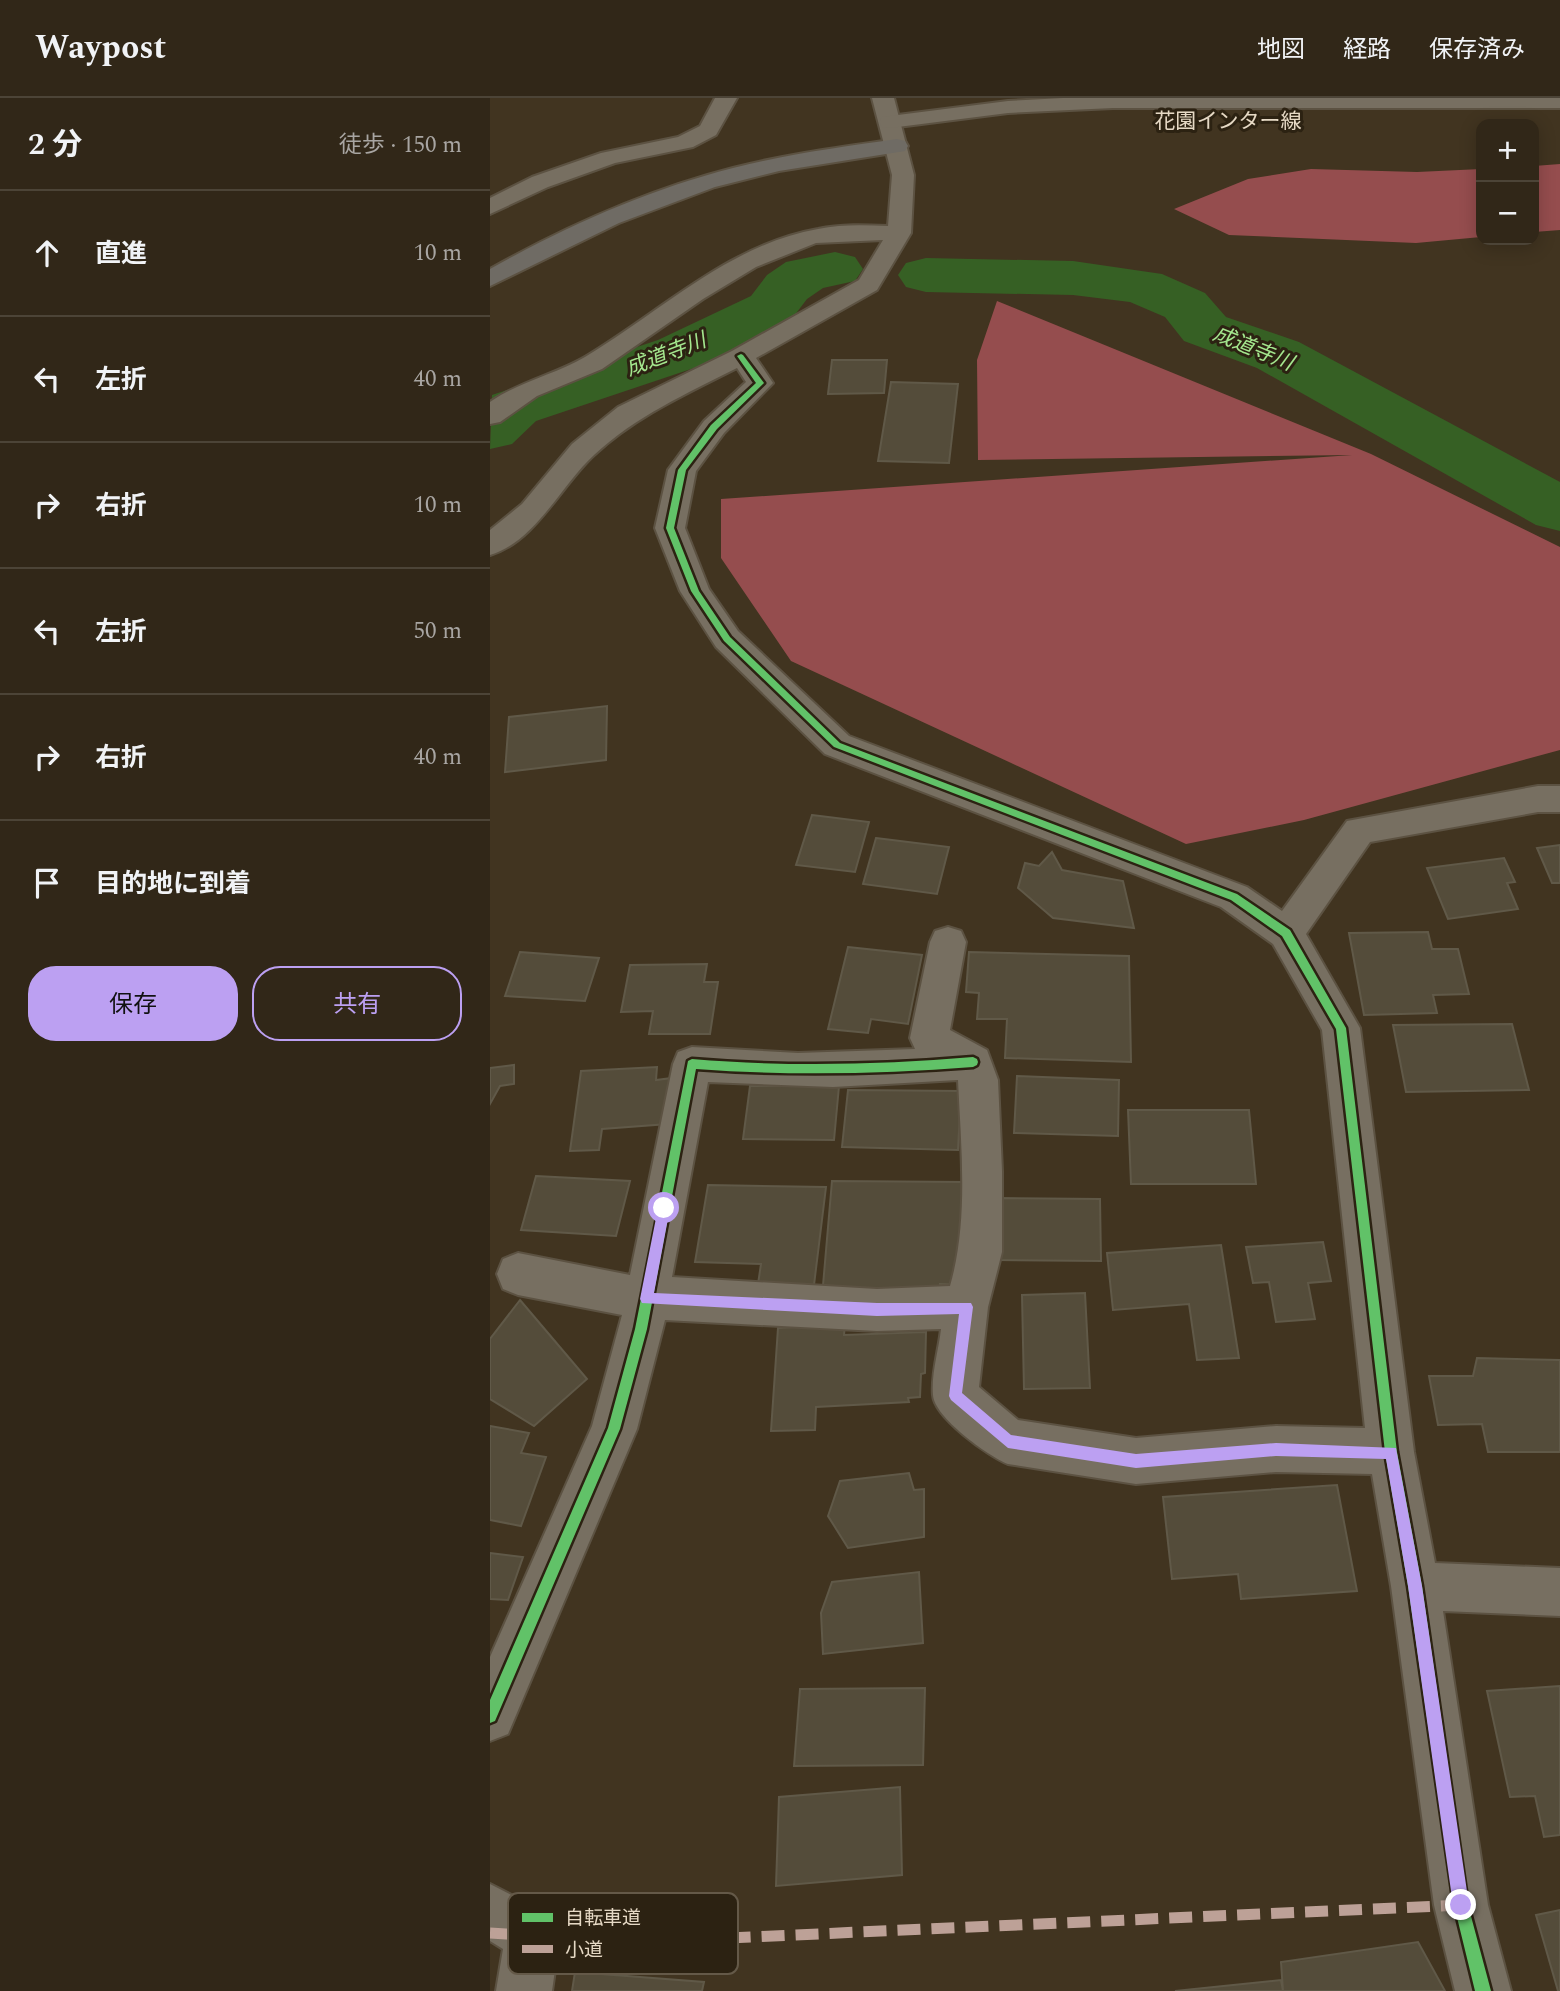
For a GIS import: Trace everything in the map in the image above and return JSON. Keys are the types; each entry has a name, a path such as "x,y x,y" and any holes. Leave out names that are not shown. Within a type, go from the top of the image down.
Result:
{"highway":[{"path":"864,127 890,122"},
{"path":"522,236 636,188 797,140 837,132"},
{"path":"490,279 588,228 663,197 738,173 809,158 897,146"}],"street":[{"path":"490,207 540,182 609,158 685,142 708,130 726,98"},
{"path":"490,545 532,511 582,450 628,413 741,356 868,285 899,233 903,175 883,98"},
{"name":"花園インター線","path":"890,122 1008,107 1113,102 1560,102"},
{"name":"花園インター線","path":"1090,124 1560,122"},
{"path":"897,146 922,142"},
{"path":"490,416 508,399 591,364 738,266 765,252 805,238 845,233 899,233"},
{"path":"741,356 760,383 714,427 682,470 670,528 695,591 727,639 837,746 1234,897 1286,933 1341,1028 1391,1452 1415,1586 1461,1905 1483,1991"},
{"path":"1286,933 1359,831 1538,799 1560,799"},
{"path":"948,943 929,1038 973,1062 978,1080 982,1158 981,1252 966,1307 955,1396 1008,1441 1136,1461 1276,1449 1391,1452"},
{"path":"490,1716 614,1429 646,1299 692,1065 774,1071 890,1070 973,1062"},
{"path":"518,1274 646,1299 728,1300 877,1310 966,1307"},
{"path":"1415,1586 1560,1592"},
{"path":"490,1911 508,1921"}],"shaded area":[{"path":"1560,164 1560,230 1539,232 1539,166"},
{"path":"1311,169 1417,172 1476,169 1476,237 1416,243 1229,235 1174,209 1248,179"},
{"path":"997,301 1371,454 1560,547 1560,750 1304,820 1186,844 791,661 721,558 721,499 1352,455 978,460 977,360"}],"building":[{"path":"832,360 887,360 884,393 828,394"},
{"path":"891,382 958,384 949,463 878,461"},
{"path":"607,706 606,760 505,772 509,717"},
{"path":"812,815 869,822 855,872 796,865"},
{"path":"876,838 949,847 937,894 863,884"},
{"path":"1560,845 1560,883 1552,883 1537,848"},
{"path":"1052,852 1062,870 1123,881 1134,928 1053,918 1018,888 1025,863 1039,866"},
{"path":"1504,858 1515,882 1507,883 1518,909 1448,919 1427,868"},
{"path":"1428,932 1432,949 1458,949 1469,994 1433,995 1437,1013 1364,1015 1349,933"},
{"path":"848,947 922,955 908,1024 871,1019 868,1033 828,1029"},
{"path":"520,952 599,958 585,1001 505,996"},
{"path":"969,952 1129,956 1131,1062 1005,1058 1007,1019 977,1019 979,993 966,992"},
{"path":"707,964 704,982 718,982 710,1034 649,1034 653,1011 621,1012 630,965"},
{"path":"1512,1024 1529,1090 1406,1092 1393,1025"},
{"path":"514,1065 514,1084 500,1086 490,1104 490,1068"},
{"path":"657,1067 656,1080 672,1078 668,1124 602,1129 599,1150 570,1151 581,1071"},
{"path":"1017,1076 1119,1080 1118,1136 1014,1133"},
{"path":"750,1086 839,1086 834,1140 743,1139"},
{"path":"848,1090 961,1091 958,1150 842,1147"},
{"path":"1128,1110 1249,1110 1256,1184 1131,1184"},
{"path":"536,1176 630,1181 616,1236 521,1230"},
{"path":"832,1181 968,1182 965,1285 940,1284 940,1298 822,1297"},
{"path":"708,1185 826,1187 814,1285 758,1284 761,1264 695,1262"},
{"path":"998,1198 1100,1199 1101,1261 997,1260"},
{"path":"1323,1242 1331,1281 1308,1283 1315,1319 1276,1322 1269,1282 1253,1283 1246,1247"},
{"path":"1221,1245 1239,1358 1197,1360 1189,1304 1113,1310 1107,1253"},
{"path":"1085,1293 1090,1388 1024,1389 1022,1295"},
{"path":"520,1300 587,1379 534,1426 490,1399 490,1339"},
{"path":"845,1324 844,1335 926,1332 925,1373 921,1374 920,1397 908,1398 909,1402 816,1407 815,1430 771,1431 778,1328"},
{"path":"1477,1358 1560,1360 1560,1452 1488,1452 1482,1424 1438,1425 1429,1376 1473,1376"},
{"path":"490,1426 529,1433 521,1453 546,1457 521,1526 490,1520"},
{"path":"909,1473 914,1490 924,1489 924,1537 848,1548 828,1516 840,1481"},
{"path":"1337,1485 1357,1591 1241,1599 1238,1574 1172,1579 1163,1497"},
{"path":"490,1553 523,1557 508,1600 490,1599"},
{"path":"919,1572 923,1643 823,1654 821,1613 832,1582"},
{"path":"1560,1686 1560,1835 1544,1837 1535,1796 1510,1797 1487,1691"},
{"path":"925,1688 923,1765 794,1766 800,1689"},
{"path":"900,1787 902,1875 776,1886 779,1797"},
{"path":"1560,1910 1560,1991 1558,1991 1536,1915"},
{"path":"1418,1942 1445,1991 1283,1991 1281,1962"},
{"path":"575,1974 704,1982 702,1991 572,1991"},
{"path":"1281,1980 1283,1991 1175,1991"}],"waterway":[{"name":"成道寺川","path":"490,430 514,408 679,353 771,308 787,287 806,274 835,269"},
{"name":"成道寺川","path":"926,275 1073,278 1142,286 1185,305 1205,329 1278,355 1560,510"}],"marked path":[{"path":"738,1938 1461,1905"},
{"path":"490,1933 508,1934"}],"cycle path":[{"path":"741,356 760,383 714,427 682,470 670,528 695,591 727,639 837,745 1234,897 1286,933 1341,1028 1391,1452 1415,1586 1461,1905 1483,1991"},
{"path":"490,1716 614,1429 641,1329 692,1064 833,1070 973,1062"}],"route":[{"path":"664,1208 646,1299 688,1298 877,1310 966,1307 955,1396 1008,1441 1136,1461 1276,1449 1391,1452 1415,1586 1461,1905"}]}
